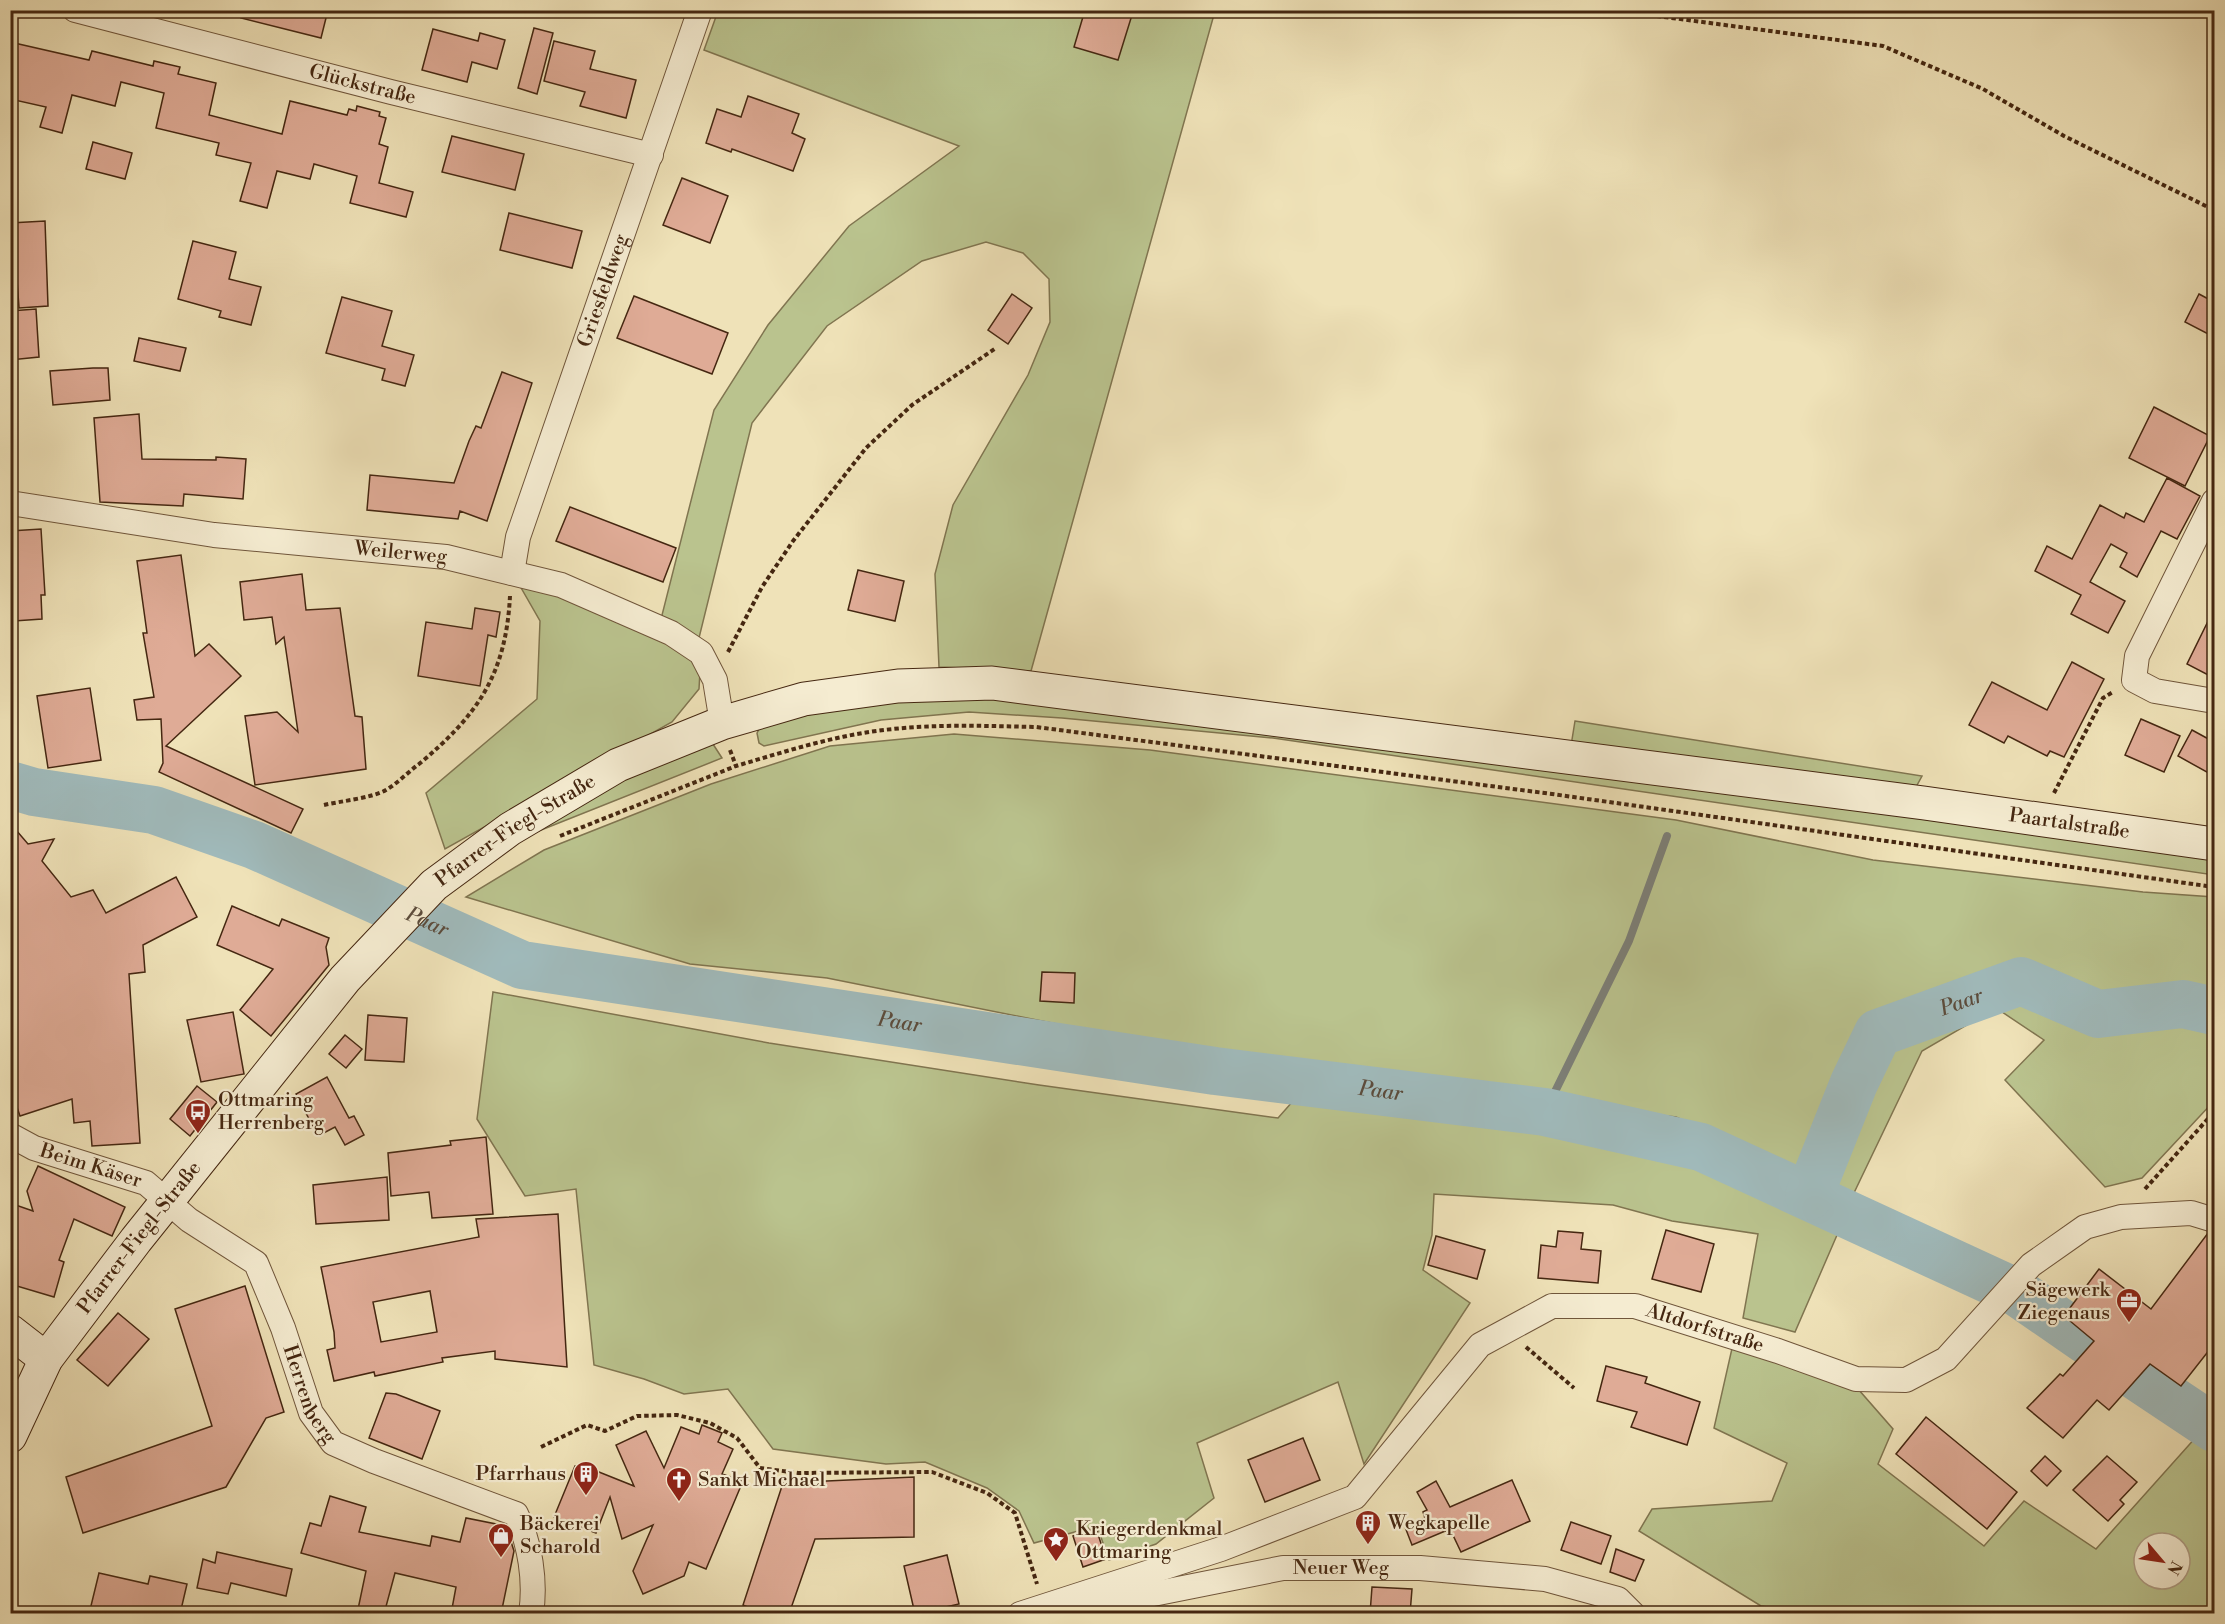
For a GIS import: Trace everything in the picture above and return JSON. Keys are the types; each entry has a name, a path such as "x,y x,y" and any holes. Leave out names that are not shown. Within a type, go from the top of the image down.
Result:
{"main road":[{"name":"Pfarrer-Fiegl-Straße","path":"10,1436 46,1359 168,1201 345,979 434,885 510,829 618,765 722,723 804,699 898,686 992,683"},
{"name":"Paartalstraße","path":"992,683 1924,803 2214,844"},
{"path":"10,1331 46,1359"}],"street":[{"name":"Glückstraße","path":"75,10 391,92 651,155"},
{"name":"Griesfeldweg","path":"512,573 518,537 700,10"},
{"path":"2214,501 2137,656 2134,680 2155,691 2214,701"},
{"name":"Weilerweg","path":"10,503 214,535 446,556 561,585 672,633 700,652 715,680 722,723"},
{"name":"Beim Käser","path":"10,1135 34,1148 146,1183 168,1201"},
{"name":"Herrenberg","path":"168,1201 189,1220 256,1263 275,1307 311,1413 333,1443 374,1461 516,1514 526,1535 533,1595 531,1614"},
{"name":"Altdorfstraße","path":"1043,1605 1221,1549 1354,1497 1480,1345 1551,1306 1635,1306 1778,1351 1856,1380 1906,1380 1946,1359 2031,1265 2085,1227 2121,1217 2191,1213 2214,1220"},
{"name":"Neuer Weg","path":"1043,1605 1128,1599 1283,1568 1420,1568 1545,1579 1618,1599 1633,1614"},
{"path":"1020,1614 1043,1605"}],"path":[{"path":"1612,10 1882,46 1983,89 2064,136 2214,210"},
{"path":"715,680 734,636 762,587 793,541 866,448 912,405 996,348"},
{"path":"324,805 385,791 440,746 475,710 495,676 509,631 512,573"},
{"path":"2053,799 2054,791 2103,698 2134,680"},
{"path":"722,723 736,766"},
{"path":"555,838 736,766 807,744 892,729 977,725 1036,728 1540,792 2214,887"},
{"path":"2121,1217 2214,1112"},
{"path":"1507,1330 1574,1388"},
{"path":"541,1448 587,1425 605,1431 637,1416 677,1415 710,1423 737,1438 760,1467 798,1473 933,1472 987,1493 1015,1514 1043,1605"}],"green space":[{"path":"718,11 1215,11 1031,671 939,667 935,574 953,505 1028,375 1050,322 1049,279 1023,253 986,242 922,261 827,326 752,423 699,638 661,619 714,410 768,325 849,226 959,146 704,50"},
{"path":"561,585 701,653 699,689 672,722 445,849 426,793 537,699 540,621 520,586"},
{"path":"970,696 2214,852 2214,875 1273,738 1062,718 969,712 881,720 764,746 759,743 757,733 762,724 868,703"},
{"path":"1575,721 1922,776 1916,787 1570,752"},
{"path":"954,734 1150,750 1676,820 1873,860 2143,892 2214,897 2214,1101 2142,1178 2105,1187 2005,1080 2044,1040 1996,1008 1922,1051 1852,1197 1676,1117 1542,1101 1283,1058 1220,1054 827,978 690,964 466,897 544,850 711,784 830,746"},
{"path":"711,741 722,758 521,838 578,801"},
{"path":"493,992 769,1043 1039,1085 1278,1118 1309,1083 1519,1109 1652,1137 1844,1219 1795,1332 1743,1318 1758,1234 1672,1221 1613,1205 1434,1194 1432,1235 1423,1270 1470,1303 1364,1464 1338,1382 1197,1443 1214,1498 1156,1544 1109,1560 1097,1526 1034,1543 1019,1511 987,1488 925,1462 886,1464 773,1449 728,1389 684,1394 644,1379 594,1365 576,1189 525,1196 477,1119"},
{"path":"1733,1344 1858,1389 1893,1429 1878,1464 1984,1546 2024,1501 2096,1549 2197,1436 2214,1449 2214,1613 1806,1613 1761,1606 1639,1531 1652,1509 1772,1501 1787,1463 1714,1428"}],"building":[{"path":"242,10 328,10 321,38 241,18"},
{"path":"1085,10 1118,10 1132,15 1118,60 1074,47"},
{"path":"534,28 553,33 537,94 518,88"},
{"path":"433,29 478,41 480,33 505,40 497,69 472,62 467,82 422,70"},
{"path":"554,41 595,51 590,69 636,80 626,118 580,106 585,92 544,81"},
{"path":"10,42 89,60 92,51 153,66 154,61 180,67 178,74 216,83 209,115 282,134 290,101 347,115 349,109 356,111 357,106 380,112 379,116 386,118 379,144 388,147 379,183 413,192 406,217 350,203 357,176 314,164 310,179 277,171 267,208 240,201 251,163 216,155 219,143 156,128 164,93 121,82 115,106 72,95 62,133 40,127 46,107 10,99"},
{"path":"748,96 799,114 792,133 805,139 793,171 732,149 731,152 706,143 717,109 741,117"},
{"path":"452,136 524,154 515,190 442,172"},
{"path":"93,142 132,153 125,179 86,169"},
{"path":"682,178 728,196 710,243 663,225"},
{"path":"509,213 582,231 572,268 500,250"},
{"path":"45,221 48,306 19,308 16,266 10,266 10,223"},
{"path":"193,241 236,252 229,279 261,287 251,325 219,317 221,311 178,299"},
{"path":"1012,294 1032,308 1008,344 988,330"},
{"path":"2199,294 2214,302 2214,337 2185,322"},
{"path":"634,296 728,333 712,374 617,338"},
{"path":"342,297 392,311 382,346 414,355 405,386 382,380 385,369 326,353"},
{"path":"36,309 39,357 10,360 10,311"},
{"path":"139,338 186,348 180,371 134,361"},
{"path":"108,368 110,400 53,405 50,371"},
{"path":"502,372 532,383 487,521 460,511 458,519 367,510 370,475 454,483 476,426 481,428"},
{"path":"2154,407 2210,436 2185,486 2129,458"},
{"path":"139,414 142,459 216,460 216,457 246,459 243,499 184,494 183,506 100,502 94,418"},
{"path":"2167,478 2200,496 2177,539 2161,531 2137,577 2120,567 2127,553 2111,544 2090,582 2125,601 2108,633 2071,614 2081,595 2035,571 2047,546 2072,559 2100,505 2124,518 2126,513 2144,522"},
{"path":"570,507 676,548 663,582 556,541"},
{"path":"41,529 45,595 41,595 42,619 14,621 10,597 10,531"},
{"path":"181,555 195,656 209,644 241,676 166,746 303,809 291,833 159,772 163,763 161,719 137,720 134,700 154,697 143,633 147,633 137,561"},
{"path":"858,570 904,581 895,621 848,610"},
{"path":"302,574 306,610 340,608 355,716 362,717 366,769 255,785 245,716 277,712 298,732 284,637 276,644 272,617 244,620 240,582"},
{"path":"475,608 500,612 496,637 488,635 480,686 418,676 426,622 472,629"},
{"path":"2214,609 2214,678 2187,664"},
{"path":"2072,662 2104,679 2064,757 2050,751 2047,756 2008,736 2004,743 1969,725 1992,682 2047,710"},
{"path":"90,688 101,760 48,768 37,696"},
{"path":"2141,719 2180,736 2164,772 2125,755"},
{"path":"2192,730 2214,742 2214,776 2178,756"},
{"path":"10,823 28,844 54,839 42,861 71,897 93,890 106,913 176,877 197,917 143,945 145,972 129,974 140,1143 92,1146 90,1121 74,1123 72,1099 20,1116 10,1087"},
{"path":"232,906 279,926 282,919 329,938 326,947 329,965 271,1036 240,1010 273,969 217,945"},
{"path":"1042,972 1075,973 1074,1003 1040,1001"},
{"path":"233,1012 244,1074 201,1082 187,1020"},
{"path":"368,1015 407,1018 404,1062 365,1060"},
{"path":"345,1035 362,1049 346,1068 329,1054"},
{"path":"327,1077 349,1118 354,1116 364,1135 345,1145 335,1127 318,1136 296,1094"},
{"path":"197,1086 217,1102 190,1136 170,1119"},
{"path":"486,1137 493,1214 432,1218 429,1192 391,1196 388,1153 451,1145 450,1141"},
{"path":"38,1166 125,1207 112,1236 74,1219 59,1260 64,1262 54,1297 10,1284 10,1203 33,1211 27,1191"},
{"path":"387,1177 389,1220 316,1224 313,1185"},
{"path":"558,1214 567,1367 495,1359 495,1351 442,1358 443,1362 375,1376 374,1372 334,1381 327,1350 335,1348 334,1332 321,1267 479,1237 476,1219","holes":["430,1291 437,1332 381,1342 373,1302"]},
{"path":"1666,1230 1714,1244 1701,1292 1652,1279"},
{"path":"1558,1231 1583,1233 1581,1249 1601,1251 1598,1283 1538,1278 1541,1245 1556,1247"},
{"path":"2208,1233 2214,1234 2214,1344 2181,1386 2150,1364 2109,1410 2097,1400 2063,1438 2027,1408 2060,1374 2063,1376 2094,1341 2064,1316 2099,1269 2151,1309"},
{"path":"1436,1236 1485,1250 1477,1279 1428,1265"},
{"path":"245,1286 284,1412 266,1418 226,1487 83,1533 66,1477 212,1426 175,1309"},
{"path":"118,1313 149,1339 108,1386 77,1360"},
{"path":"1606,1366 1647,1377 1645,1383 1700,1402 1687,1445 1631,1427 1637,1412 1597,1401"},
{"path":"386,1393 396,1394 440,1411 422,1459 369,1438"},
{"path":"1926,1417 2017,1492 1987,1529 1896,1454"},
{"path":"702,1425 722,1433 718,1442 733,1449 722,1474 743,1481 706,1569 689,1562 684,1576 643,1594 633,1571 653,1525 622,1539 610,1497 596,1533 554,1517 575,1466 584,1466 634,1486 616,1445 646,1431 664,1468 681,1427 699,1434"},
{"path":"1303,1438 1320,1480 1265,1502 1248,1460"},
{"path":"2045,1456 2061,1471 2047,1486 2031,1471"},
{"path":"2107,1456 2137,1482 2120,1500 2124,1504 2108,1521 2073,1490"},
{"path":"914,1477 914,1537 815,1539 789,1614 763,1614 743,1605 783,1483"},
{"path":"1512,1480 1530,1521 1461,1552 1450,1529 1412,1545 1405,1527 1425,1518 1423,1512 1427,1510 1417,1492 1436,1481 1450,1507"},
{"path":"330,1496 366,1507 359,1532 430,1546 432,1536 460,1542 466,1518 506,1526 514,1551 501,1614 451,1614 456,1587 395,1573 384,1614 357,1614 366,1571 301,1553 310,1523 321,1526"},
{"path":"1571,1522 1611,1536 1601,1564 1561,1550"},
{"path":"1096,1528 1106,1559 1083,1567 1073,1536"},
{"path":"1616,1549 1644,1560 1635,1581 1610,1572"},
{"path":"217,1552 292,1569 286,1596 231,1583 228,1594 197,1588 203,1559 215,1563"},
{"path":"947,1555 959,1604 915,1614 904,1566"},
{"path":"99,1573 148,1584 150,1576 187,1584 180,1614 89,1614"},
{"path":"1372,1587 1412,1589 1410,1614 1370,1614"}],"waterway":[{"name":"Paar","path":"10,785 34,792 154,810 254,845 522,965 1215,1071 1545,1112 1701,1147 2018,1293 2086,1340"},
{"path":"1545,1112 1629,941 1667,836"},
{"name":"Paar","path":"1809,1196 1854,1083 1878,1033 2021,981 2098,1014 2183,1004 2214,1011"},
{"name":"Paar","path":"2127,1370 2214,1428"}],"place":[{"name":"Ottmaring Herrenberg","path":"198,1135"},
{"name":"Sägewerk Ziegenaus","path":"2129,1324"},
{"name":"Pfarrhaus","path":"586,1497"},
{"name":"Sankt Michael","path":"679,1503"},
{"name":"Wegkapelle","path":"1368,1546"},
{"name":"Bäckerei Scharold","path":"501,1559"},
{"name":"Kriegerdenkmal Ottmaring","path":"1056,1563"}]}
